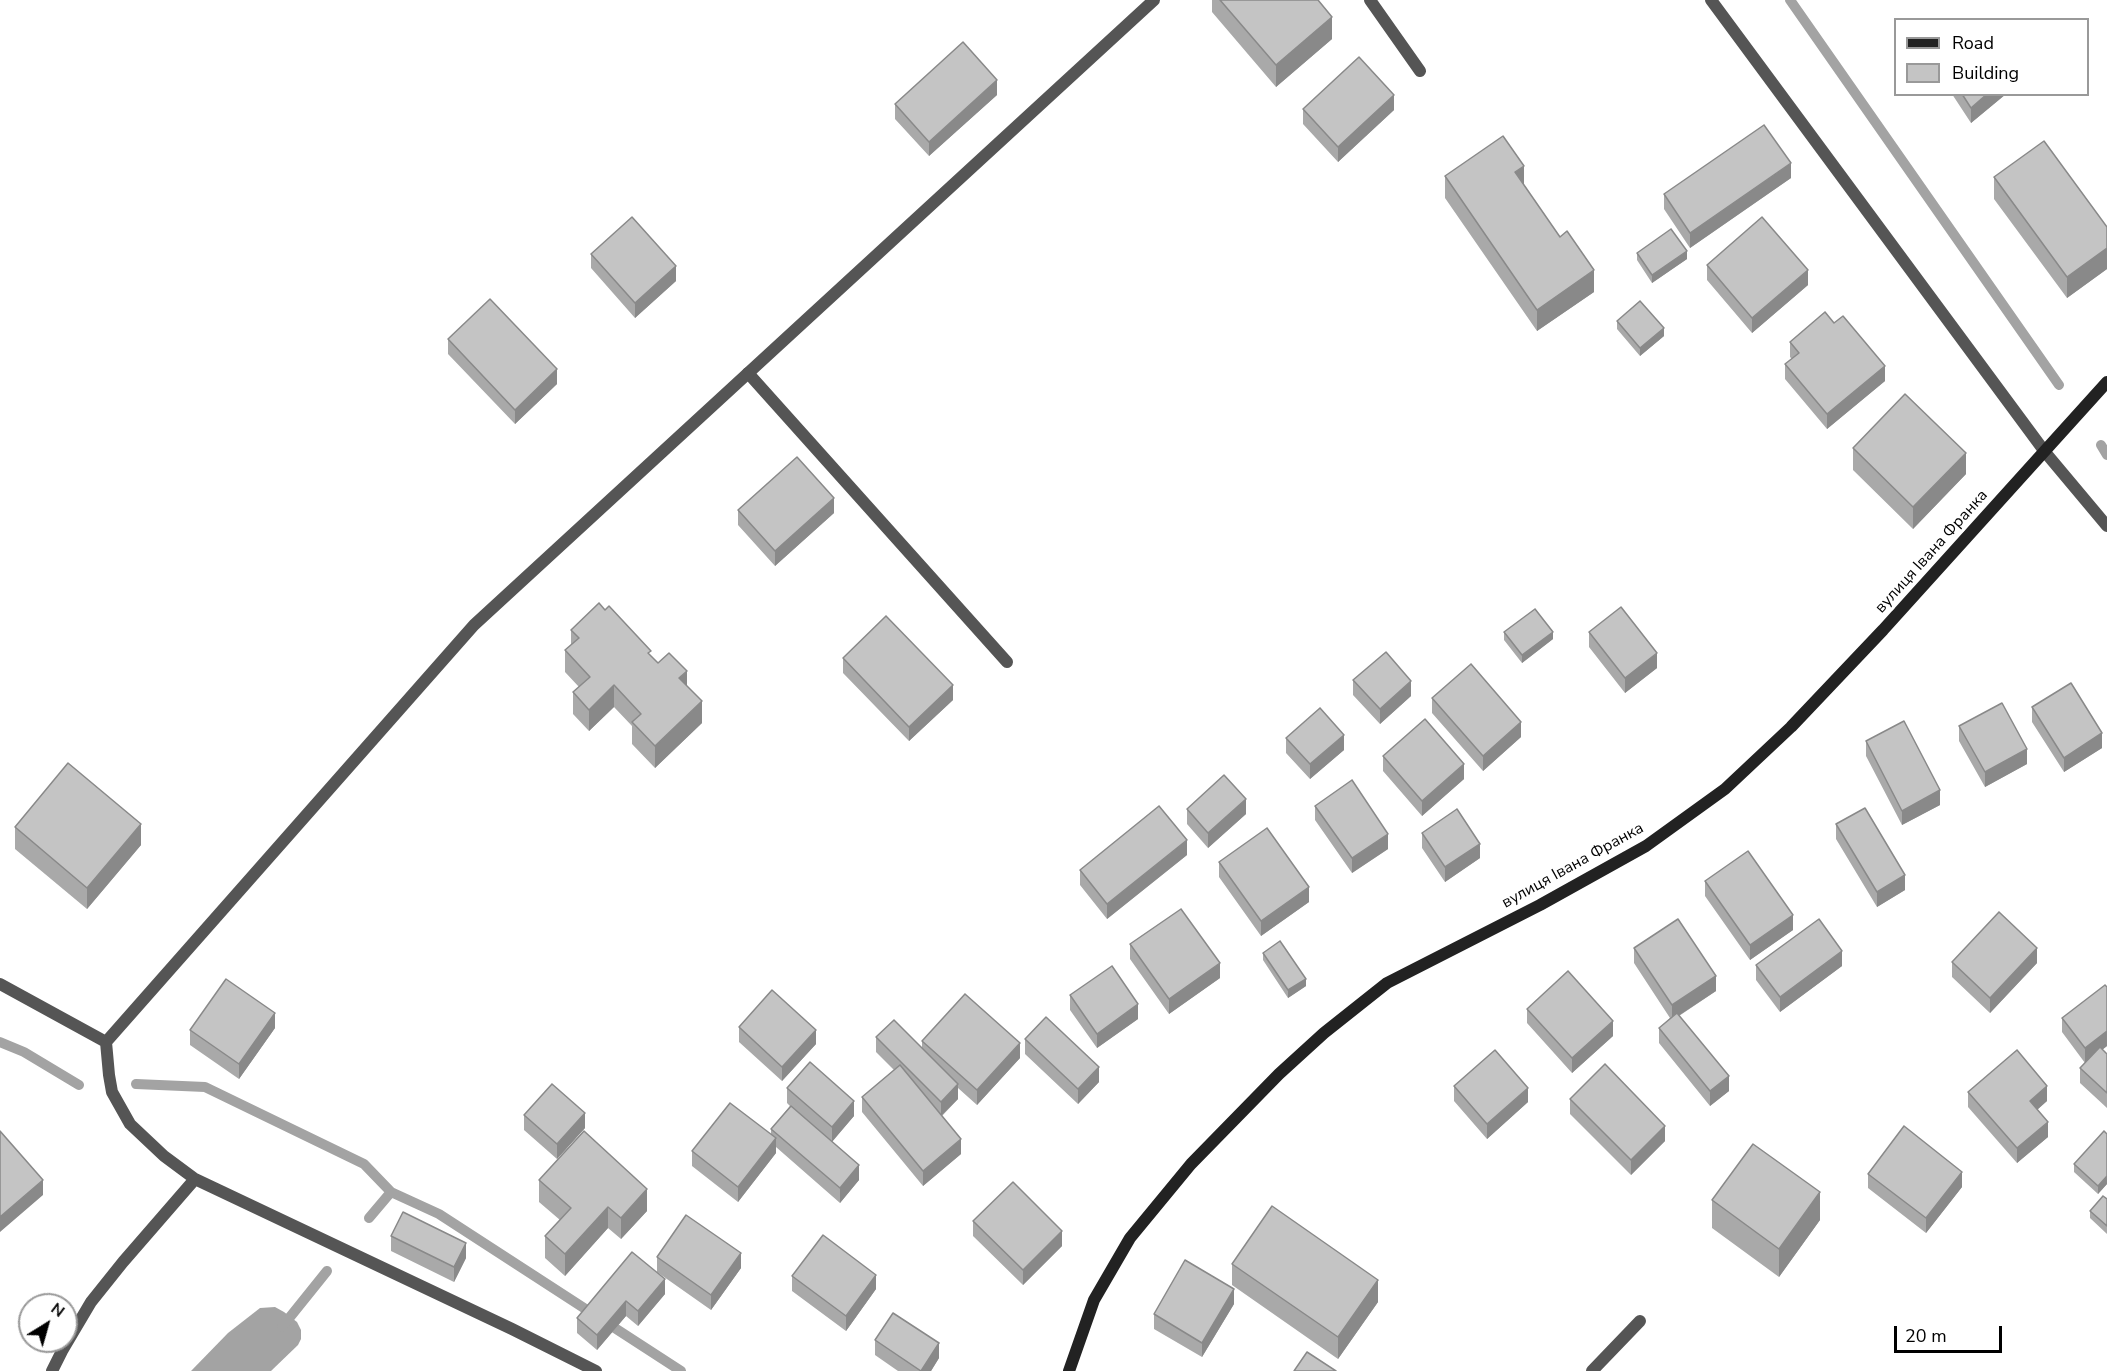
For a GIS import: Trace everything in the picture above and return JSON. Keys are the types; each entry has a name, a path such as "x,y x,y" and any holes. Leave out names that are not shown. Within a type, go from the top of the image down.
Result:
{"main road":[{"name":"вулиця Івана Франка","path":"1069,1371 1094,1300 1130,1238 1191,1164 1279,1074 1324,1033 1387,983 1540,905 1646,846 1725,789 1791,727 1844,672 2107,382"}],"street":[{"path":"596,1371 195,1179 164,1156 130,1124 112,1092 106,1042 474,625 1154,0"},
{"path":"1370,0 1420,70"},
{"path":"1711,0 2044,452 2107,526"},
{"path":"748,373 1007,662"},
{"path":"0,984 106,1042"},
{"path":"52,1371 92,1302 129,1255 195,1179"},
{"path":"1592,1371 1640,1321"}],"shaded area":[{"path":"275,1307 297,1322 301,1330 301,1339 298,1345 271,1371 191,1371 228,1333 260,1308"}],"building":[{"path":"1220,0 1318,0 1332,17 1276,65"},
{"path":"963,42 997,80 929,142 895,104"},
{"path":"1359,57 1394,95 1338,147 1303,109"},
{"path":"1963,96 1985,96 1971,108"},
{"path":"1764,125 1791,163 1690,233 1664,194"},
{"path":"1503,136 1524,166 1515,172 1560,237 1567,231 1594,270 1537,310 1445,176"},
{"path":"2044,141 2107,227 2107,248 2067,277 1994,177"},
{"path":"632,217 676,266 635,303 591,254"},
{"path":"1762,217 1808,270 1752,318 1707,265"},
{"path":"1671,229 1687,251 1652,275 1637,253"},
{"path":"490,299 557,369 515,410 448,339"},
{"path":"1640,301 1664,328 1640,348 1617,321"},
{"path":"1825,312 1834,323 1843,316 1885,366 1827,414 1785,364 1799,353 1790,342"},
{"path":"1905,394 1966,453 1913,507 1853,448"},
{"path":"797,457 834,498 775,551 738,510"},
{"path":"599,603 605,610 609,606 651,651 648,653 658,663 669,653 687,671 679,678 702,701 655,746 632,722 641,714 614,685 589,710 573,692 590,677 565,650 579,638 571,630"},
{"path":"1621,607 1657,653 1625,678 1589,632"},
{"path":"1535,609 1553,632 1522,655 1504,632"},
{"path":"886,616 953,685 909,727 843,658"},
{"path":"1386,652 1411,681 1380,709 1353,680"},
{"path":"1471,664 1521,722 1483,756 1432,698"},
{"path":"2071,683 2102,733 2064,758 2032,707"},
{"path":"2002,703 2027,749 1985,772 1959,726"},
{"path":"1320,708 1344,735 1310,764 1286,738"},
{"path":"1425,719 1464,764 1422,801 1383,756"},
{"path":"1904,721 1940,790 1902,811 1866,741"},
{"path":"68,763 141,824 87,888 15,827"},
{"path":"1224,775 1246,799 1208,833 1187,809"},
{"path":"1352,780 1388,834 1352,858 1315,806"},
{"path":"1159,806 1187,840 1107,904 1080,870"},
{"path":"1865,808 1905,875 1877,892 1836,824"},
{"path":"1457,809 1480,844 1445,867 1422,833"},
{"path":"1267,828 1309,887 1261,921 1219,862"},
{"path":"1748,851 1793,915 1750,945 1705,881"},
{"path":"1181,909 1220,963 1169,999 1130,944"},
{"path":"1999,912 2037,948 1990,998 1952,962"},
{"path":"1678,919 1716,976 1672,1005 1634,948"},
{"path":"1819,919 1842,951 1780,997 1756,965"},
{"path":"1280,941 1306,979 1288,990 1263,953"},
{"path":"1112,966 1138,1004 1097,1034 1070,995"},
{"path":"1568,971 1613,1021 1572,1058 1527,1009"},
{"path":"226,979 275,1013 239,1064 190,1030"},
{"path":"2105,985 2107,987 2107,1031 2085,1048 2062,1018"},
{"path":"772,990 816,1030 782,1067 739,1027"},
{"path":"965,994 1020,1043 977,1090 922,1041"},
{"path":"1677,1013 1729,1076 1710,1091 1659,1028"},
{"path":"1046,1017 1099,1067 1078,1089 1025,1039"},
{"path":"894,1020 958,1084 941,1102 876,1037"},
{"path":"2100,1047 2107,1054 2107,1093 2080,1068"},
{"path":"1495,1050 1528,1088 1487,1124 1454,1086"},
{"path":"2017,1050 2047,1086 2030,1101 2048,1122 2017,1148 1968,1092"},
{"path":"810,1062 854,1101 832,1127 787,1088"},
{"path":"1605,1064 1665,1126 1631,1160 1570,1099"},
{"path":"900,1065 961,1139 923,1171 862,1097"},
{"path":"552,1084 585,1113 557,1144 524,1115"},
{"path":"730,1103 776,1138 738,1187 692,1151"},
{"path":"791,1106 859,1165 840,1188 771,1129"},
{"path":"1904,1126 1962,1172 1926,1218 1868,1174"},
{"path":"0,1131 43,1180 0,1217"},
{"path":"584,1131 647,1189 621,1218 608,1207 565,1254 545,1236 571,1208 539,1180"},
{"path":"2104,1131 2107,1134 2107,1176 2098,1186 2074,1164"},
{"path":"1753,1144 1820,1192 1779,1249 1712,1200"},
{"path":"1013,1182 1062,1231 1023,1270 973,1221"},
{"path":"2103,1196 2107,1199 2107,1226 2090,1211"},
{"path":"1272,1206 1378,1280 1338,1337 1232,1264"},
{"path":"403,1212 466,1243 454,1267 391,1236"},
{"path":"686,1215 741,1253 711,1295 657,1257"},
{"path":"823,1235 876,1275 846,1316 792,1276"},
{"path":"632,1252 665,1279 638,1311 626,1301 597,1335 577,1318"},
{"path":"1185,1260 1234,1289 1202,1343 1154,1314"},
{"path":"893,1313 939,1343 921,1371 875,1340"},
{"path":"1307,1352 1336,1371 1294,1371"}],"waterway":[{"path":"1790,0 2059,385"},
{"path":"2101,445 2107,455"},
{"path":"0,1042 24,1052 79,1085"},
{"path":"136,1084 205,1087 364,1164 391,1192 439,1214 681,1371"},
{"path":"369,1218 391,1192"},
{"path":"282,1327 327,1271"}]}
